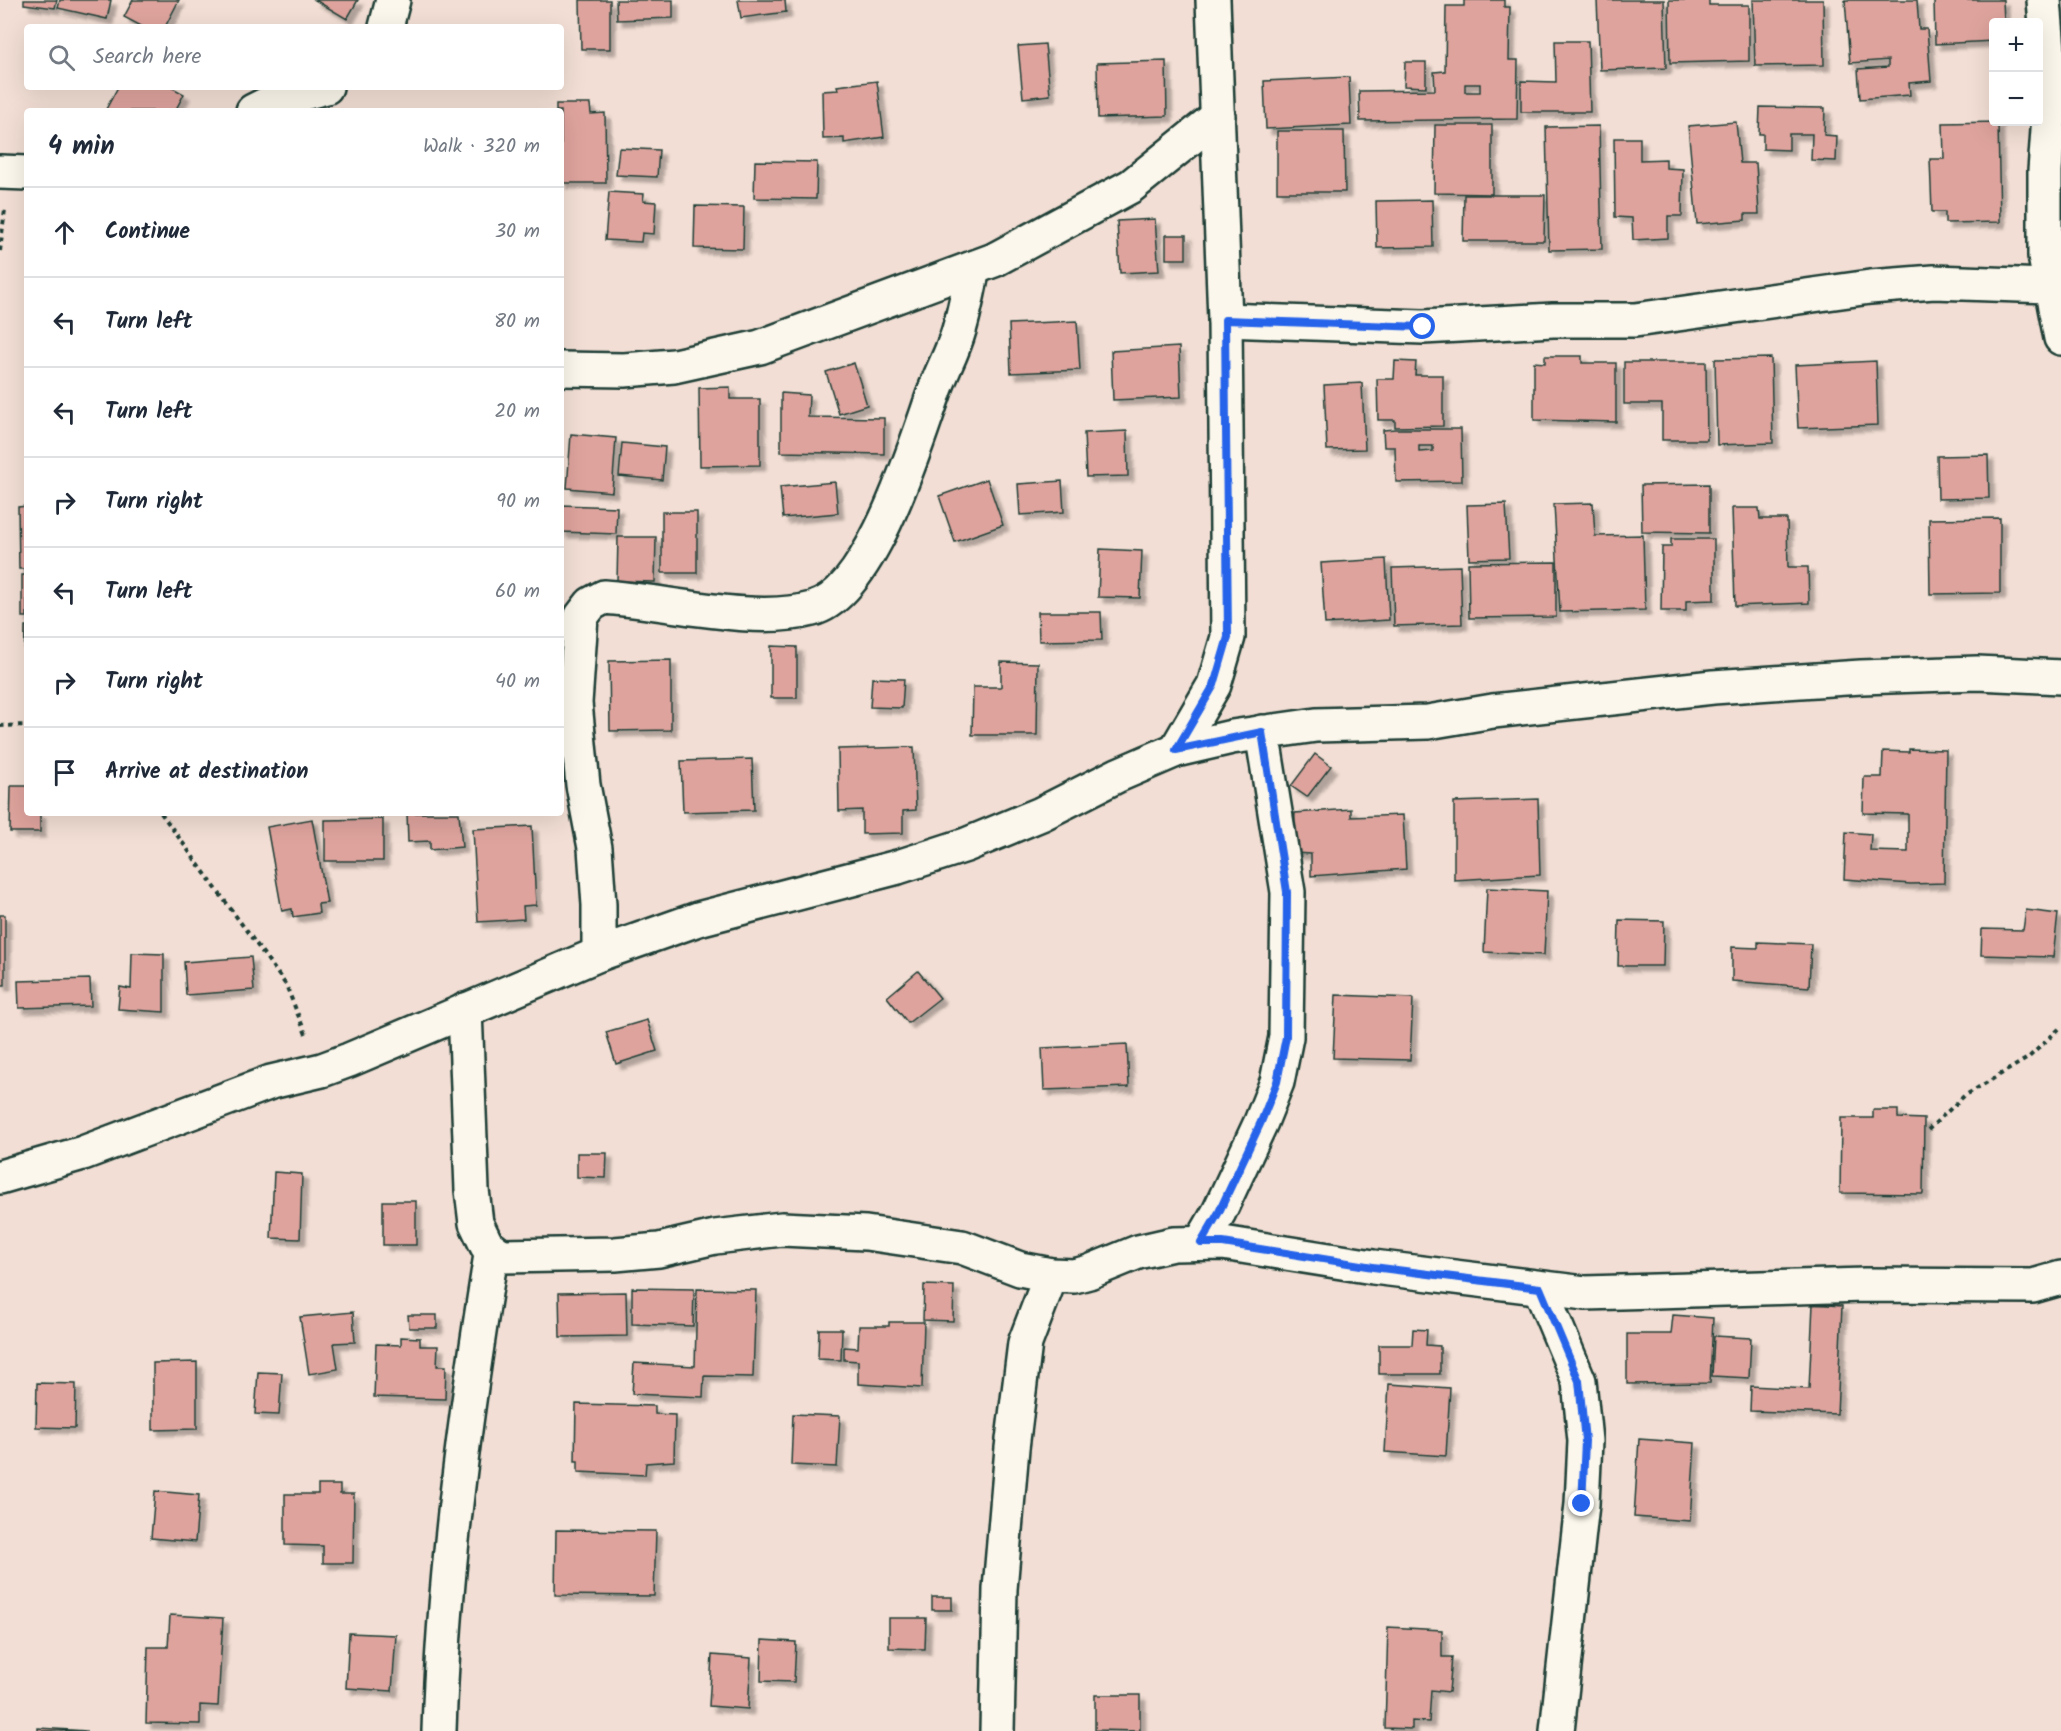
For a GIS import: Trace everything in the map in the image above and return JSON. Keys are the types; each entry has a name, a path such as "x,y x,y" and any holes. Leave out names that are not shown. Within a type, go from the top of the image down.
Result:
{"street":[{"path":"387,24 393,0"},
{"path":"1176,750 1214,685 1228,637 1225,320 1213,0"},
{"path":"2044,0 2051,88 2045,256 2061,338"},
{"path":"259,108 273,101 315,90"},
{"path":"564,369 624,370 674,366 760,347 994,260 1131,186 1218,116"},
{"path":"599,954 599,905 595,848 583,785 575,703 581,617 591,604 604,597 758,615 786,615 815,609 842,590 870,552 903,480 959,332 973,268"},
{"path":"1225,320 1423,327 1553,320 1635,320 1870,286 1934,282 2050,286"},
{"path":"0,1177 83,1153 272,1082 322,1070 599,954 698,919 898,867 966,845 1041,814 1118,775 1176,750 1262,732 1316,725 1428,723 1493,711 1713,687 1861,676 1977,673 2061,677"},
{"path":"1201,1243 1219,1212 1261,1122 1277,1082 1286,1037 1287,892 1262,732"},
{"path":"465,1010 471,1190 476,1223 487,1246 501,1256 615,1254 659,1250 715,1237 782,1228 867,1233 953,1245 990,1256 1020,1269 1051,1275 1074,1276 1138,1252 1173,1244 1201,1243 1234,1245 1373,1267 1585,1293 1854,1285 2033,1286 2061,1278"},
{"path":"439,1731 441,1651 453,1513 464,1420 492,1249"},
{"path":"997,1731 1000,1588 1025,1343 1051,1275"},
{"path":"1540,1288 1579,1381 1585,1441 1582,1504 1557,1731"}],"path":[{"path":"0,251 12,173"},
{"path":"0,726 24,725"},
{"path":"163,816 286,985 322,1070"},
{"path":"1928,1130 1965,1096 2028,1058 2061,1027"}],"building":[{"path":"24,0 57,0 55,8 24,4"},
{"path":"60,0 111,0 107,19 58,8"},
{"path":"133,0 179,0 167,24 137,24 124,17"},
{"path":"315,0 358,0 347,19"},
{"path":"580,0 610,0 610,49 581,49"},
{"path":"616,0 673,0 673,18 617,20"},
{"path":"738,0 785,0 786,12 741,18"},
{"path":"1464,0 1504,0 1504,7 1510,7 1509,60 1518,60 1517,119 1360,121 1359,91 1435,90 1434,72 1445,71 1446,6 1464,6","holes":["1465,84 1480,84 1480,92 1465,92"]},
{"path":"1597,0 1664,0 1666,68 1600,70"},
{"path":"1669,0 1709,0 1709,5 1749,5 1749,61 1670,63"},
{"path":"1753,0 1823,0 1824,65 1755,66"},
{"path":"1845,0 1917,0 1919,29 1927,29 1931,81 1909,83 1910,95 1860,99 1858,69 1888,67 1888,60 1850,63"},
{"path":"1934,0 2003,0 2004,18 1989,18 1989,41 1935,44"},
{"path":"1555,41 1588,41 1590,112 1521,112 1521,81 1556,82"},
{"path":"1045,44 1050,95 1023,98 1018,46"},
{"path":"1166,61 1167,116 1098,118 1097,63"},
{"path":"1405,62 1426,62 1426,87 1404,86"},
{"path":"1349,77 1351,125 1266,129 1264,81"},
{"path":"877,81 884,137 844,143 844,138 823,139 822,91 838,90 837,86"},
{"path":"116,90 177,90 184,94 177,108 107,108"},
{"path":"556,104 590,104 591,114 605,113 606,183 564,183 564,108 556,108"},
{"path":"1760,107 1825,108 1824,135 1837,136 1836,161 1811,160 1812,134 1789,134 1789,150 1763,149 1763,134 1759,134"},
{"path":"1736,122 1740,163 1756,163 1759,214 1745,214 1745,220 1697,224 1688,126"},
{"path":"1989,122 1989,126 1998,126 2000,222 1945,223 1945,212 1932,212 1930,159 1944,159 1943,123"},
{"path":"1435,125 1492,125 1492,194 1434,193"},
{"path":"1599,126 1602,249 1549,250 1546,127"},
{"path":"1277,131 1344,131 1345,192 1277,192"},
{"path":"1614,138 1640,138 1640,160 1666,159 1666,168 1683,169 1682,216 1668,216 1668,238 1633,240 1632,218 1615,217"},
{"path":"619,148 659,150 657,177 616,175"},
{"path":"755,161 817,162 816,199 754,198"},
{"path":"609,192 644,194 643,201 656,202 654,234 642,233 641,242 605,240"},
{"path":"1464,195 1545,195 1544,241 1463,241"},
{"path":"1432,200 1433,247 1377,248 1376,201"},
{"path":"695,206 744,207 743,249 694,248"},
{"path":"1155,219 1159,271 1120,273 1117,221"},
{"path":"1166,235 1186,235 1186,259 1166,259"},
{"path":"1077,321 1080,370 1011,373 1009,324"},
{"path":"1179,347 1181,397 1113,400 1111,351"},
{"path":"1545,356 1582,356 1582,363 1616,363 1616,422 1534,420 1534,362 1545,363"},
{"path":"1771,358 1773,443 1717,445 1715,359"},
{"path":"1395,361 1416,362 1415,375 1443,375 1443,426 1395,427 1395,420 1378,420 1377,379 1394,379"},
{"path":"1876,361 1878,425 1798,428 1795,365"},
{"path":"1624,362 1706,362 1707,440 1662,440 1662,404 1624,404"},
{"path":"854,363 867,405 839,414 826,372"},
{"path":"1362,383 1365,449 1327,450 1324,385"},
{"path":"730,387 730,399 760,399 760,465 700,466 699,388"},
{"path":"781,393 809,395 808,417 884,418 884,454 781,452"},
{"path":"1461,429 1462,481 1396,482 1395,447 1384,447 1383,430","holes":["1419,446 1433,446 1433,451 1419,452"]},
{"path":"1127,431 1128,476 1086,477 1084,433"},
{"path":"571,434 616,438 612,492 567,488"},
{"path":"622,443 665,447 662,480 619,476"},
{"path":"1988,455 1989,498 1938,499 1937,456"},
{"path":"987,479 1003,525 955,542 939,496"},
{"path":"1062,481 1064,512 1020,515 1018,484"},
{"path":"835,482 838,513 783,518 780,487"},
{"path":"1709,484 1709,533 1642,532 1641,485"},
{"path":"1593,503 1595,536 1643,535 1645,610 1560,612 1554,504"},
{"path":"1506,504 1509,558 1469,559 1467,505"},
{"path":"564,505 617,507 616,534 564,532"},
{"path":"24,506 24,569 19,569 18,507"},
{"path":"1732,508 1759,508 1760,519 1787,519 1788,567 1808,567 1809,603 1735,606"},
{"path":"662,512 697,512 697,573 662,573"},
{"path":"2000,518 2000,593 1930,594 1929,519"},
{"path":"618,537 656,537 655,582 617,581"},
{"path":"1671,539 1714,539 1714,600 1686,601 1686,611 1661,611 1662,547 1671,547"},
{"path":"1100,549 1142,551 1140,598 1098,597"},
{"path":"1386,559 1389,620 1325,624 1321,563"},
{"path":"1556,562 1556,617 1469,618 1468,563"},
{"path":"1460,566 1462,624 1394,626 1392,568"},
{"path":"22,575 24,575 24,617 22,617"},
{"path":"1038,612 1101,612 1102,640 1039,641"},
{"path":"771,646 797,647 797,698 771,698"},
{"path":"671,660 671,730 610,731 609,661"},
{"path":"1001,662 1038,663 1037,735 972,735 973,687 1001,687"},
{"path":"872,678 904,679 902,708 870,707"},
{"path":"914,747 916,810 903,811 903,833 862,834 862,810 839,811 838,749"},
{"path":"1909,749 1946,750 1944,883 1911,884 1844,879 1846,832 1871,834 1870,851 1908,852 1908,814 1863,813 1864,777 1882,777 1883,751 1909,752"},
{"path":"1315,754 1331,766 1307,797 1291,786"},
{"path":"752,759 754,810 683,812 681,761"},
{"path":"11,786 24,786 24,816 40,816 40,832 10,832"},
{"path":"1538,799 1540,875 1454,880 1454,802"},
{"path":"1351,809 1351,817 1403,815 1406,869 1311,876 1311,854 1293,853 1295,813"},
{"path":"407,816 459,816 462,847 430,850 430,841 408,842"},
{"path":"312,819 327,903 318,904 319,913 293,917 292,909 282,911 267,827"},
{"path":"383,819 383,861 325,861 325,820"},
{"path":"532,826 536,905 523,906 524,919 478,922 473,829"},
{"path":"1487,888 1547,891 1544,955 1484,952"},
{"path":"2026,910 2058,914 2053,957 1981,955 1982,929 2023,930"},
{"path":"0,915 5,915 5,985 0,985"},
{"path":"1619,920 1664,921 1663,966 1618,966"},
{"path":"1758,942 1811,944 1809,987 1732,981 1732,947 1758,948"},
{"path":"132,953 164,954 164,1012 118,1009 120,987 131,989"},
{"path":"251,957 254,990 186,995 184,962"},
{"path":"918,971 940,998 908,1023 887,997"},
{"path":"90,979 91,1006 19,1008 18,981"},
{"path":"1336,995 1413,998 1410,1060 1333,1058"},
{"path":"647,1020 657,1051 616,1064 606,1032"},
{"path":"1127,1044 1129,1087 1044,1090 1042,1048"},
{"path":"1873,1110 1898,1110 1898,1118 1924,1119 1923,1194 1840,1193 1841,1118 1873,1118"},
{"path":"577,1153 607,1153 606,1178 577,1177"},
{"path":"274,1172 302,1174 300,1239 271,1238"},
{"path":"383,1201 416,1201 416,1245 383,1245"},
{"path":"924,1285 954,1286 953,1321 923,1320"},
{"path":"632,1288 694,1289 693,1326 632,1324"},
{"path":"697,1289 756,1290 753,1377 704,1376 703,1397 632,1394 634,1363 695,1366"},
{"path":"626,1292 627,1336 560,1337 559,1293"},
{"path":"1813,1304 1842,1306 1837,1414 1750,1411 1751,1386 1809,1389"},
{"path":"353,1312 355,1342 334,1343 338,1369 309,1374 300,1317"},
{"path":"408,1315 437,1315 437,1328 409,1328"},
{"path":"1673,1315 1713,1318 1710,1383 1627,1384 1627,1334 1671,1334"},
{"path":"889,1322 924,1322 922,1388 858,1384 858,1361 844,1360 844,1347 858,1348 859,1326 889,1326"},
{"path":"819,1329 842,1329 841,1360 818,1359"},
{"path":"1413,1329 1427,1330 1426,1345 1440,1346 1440,1374 1379,1374 1379,1345 1412,1345"},
{"path":"1714,1336 1751,1338 1749,1378 1712,1376"},
{"path":"401,1337 420,1338 420,1346 438,1346 437,1366 446,1366 445,1399 374,1397 376,1344 401,1345"},
{"path":"197,1362 197,1429 153,1430 153,1363"},
{"path":"258,1372 282,1373 279,1415 255,1414"},
{"path":"37,1383 76,1384 75,1428 36,1427"},
{"path":"1389,1384 1450,1388 1446,1456 1385,1452"},
{"path":"576,1404 655,1406 655,1414 675,1415 674,1461 646,1463 645,1475 578,1472 578,1461 575,1461"},
{"path":"793,1414 840,1416 837,1467 791,1465"},
{"path":"1639,1439 1695,1443 1690,1521 1634,1517"},
{"path":"318,1485 340,1485 340,1494 354,1494 353,1563 323,1563 323,1546 285,1545 285,1494 318,1494"},
{"path":"155,1491 199,1495 195,1542 151,1538"},
{"path":"556,1530 656,1531 654,1596 555,1595"},
{"path":"932,1597 952,1597 952,1610 932,1610"},
{"path":"170,1615 223,1618 218,1706 200,1705 200,1724 146,1723 148,1647 168,1647"},
{"path":"889,1618 926,1618 925,1649 889,1648"},
{"path":"1388,1627 1442,1630 1442,1657 1452,1657 1449,1692 1431,1690 1429,1722 1412,1721 1412,1729 1385,1728"},
{"path":"349,1633 396,1635 392,1691 346,1688"},
{"path":"762,1640 796,1642 794,1682 761,1681"},
{"path":"712,1655 751,1658 748,1709 709,1706"},
{"path":"1095,1695 1140,1695 1140,1731 1095,1730"},
{"path":"38,1728 88,1731 38,1731"}],"route":[{"path":"1423,327 1225,320 1228,637 1214,685 1176,750 1262,732 1287,892 1286,1037 1277,1082 1261,1122 1219,1212 1201,1243 1223,1243 1373,1267 1540,1288 1579,1381 1585,1441 1582,1504"}]}
